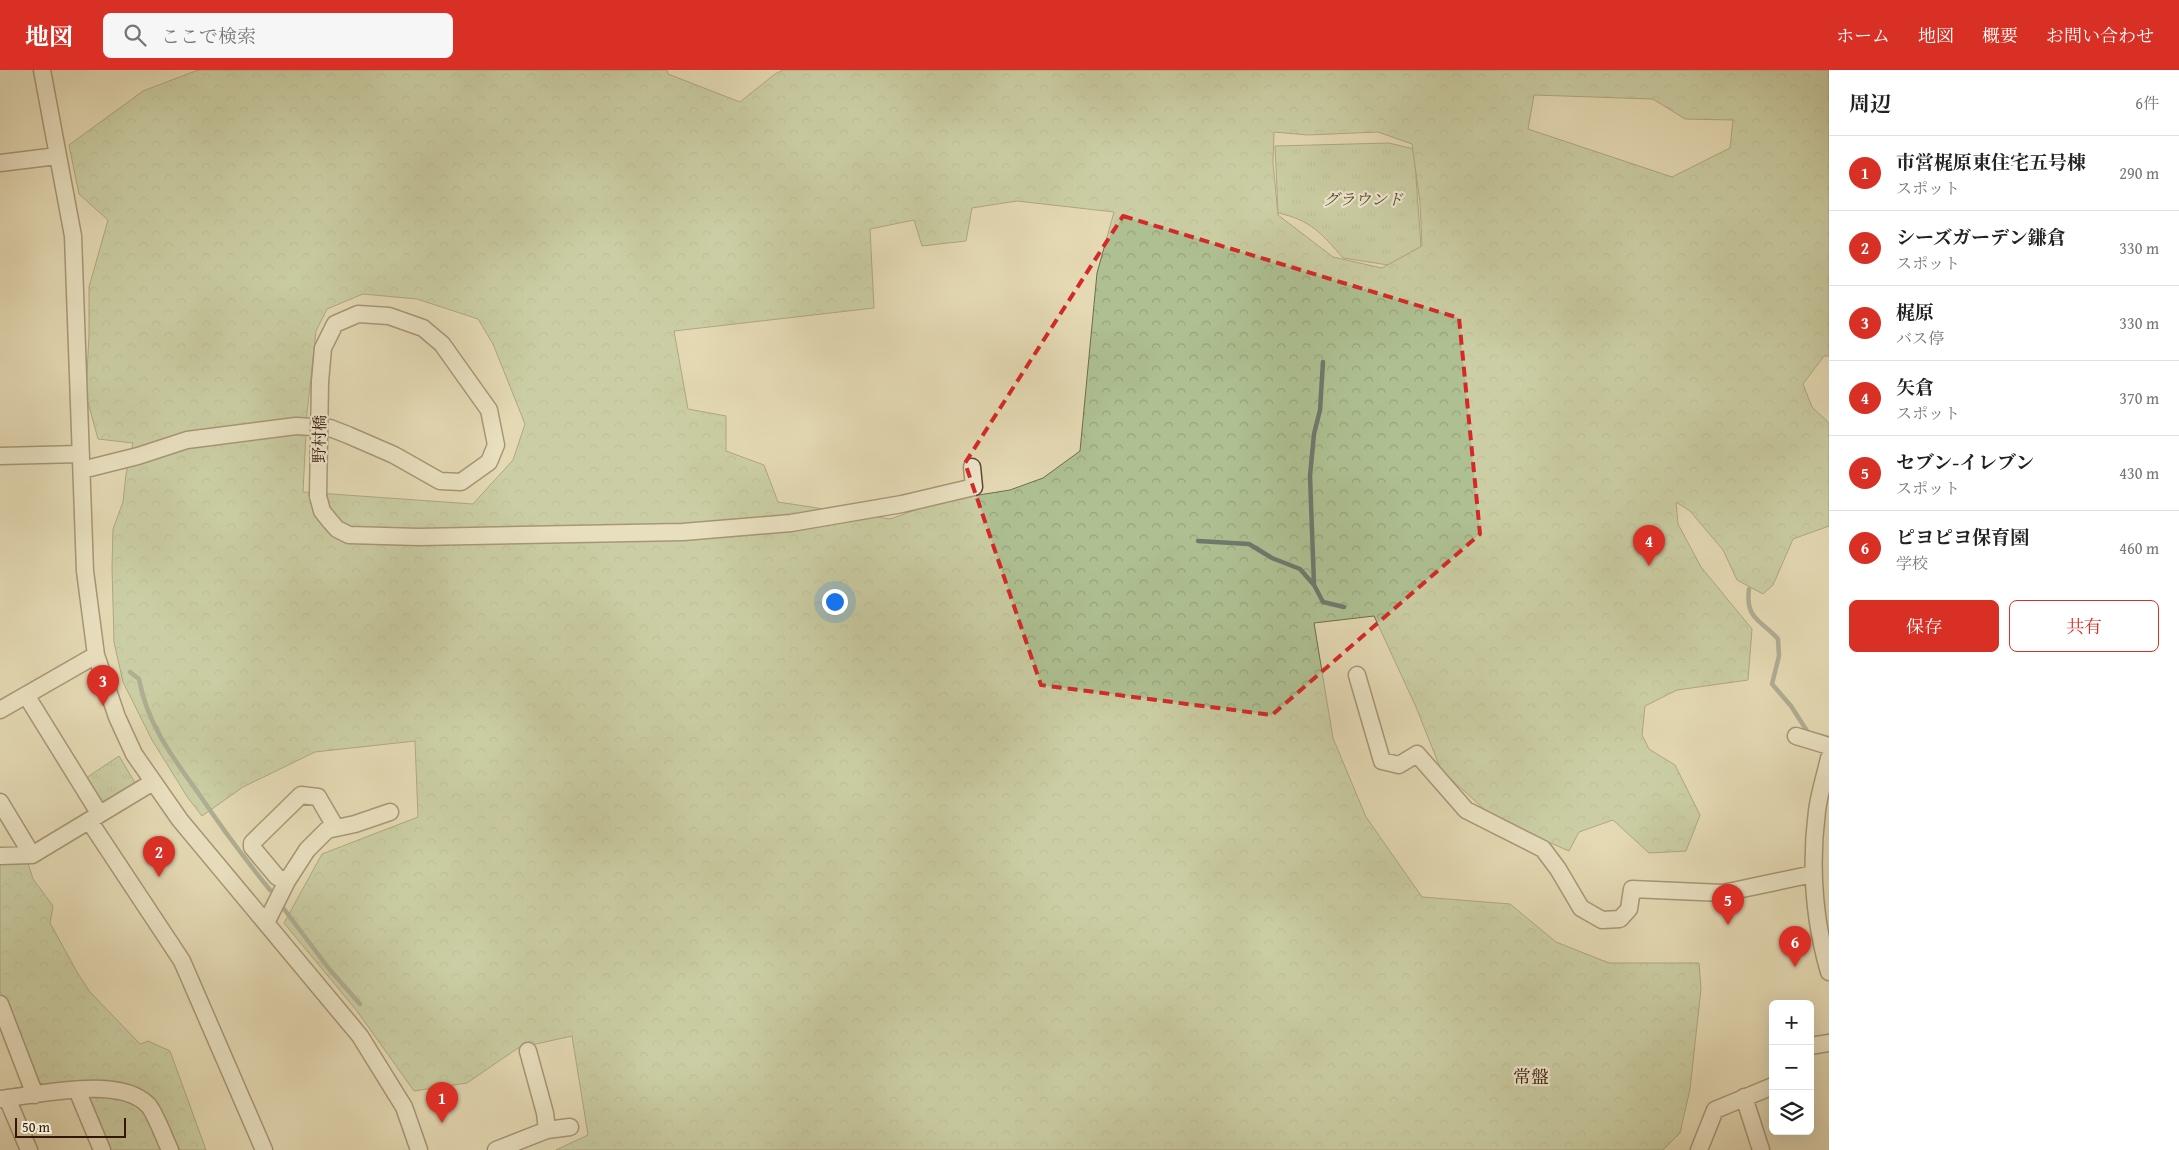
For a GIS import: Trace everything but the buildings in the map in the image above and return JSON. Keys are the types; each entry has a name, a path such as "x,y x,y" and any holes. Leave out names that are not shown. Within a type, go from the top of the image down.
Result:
{"street":[{"path":"42,70 73,236 85,571 96,655 117,717 134,754 180,820 360,1036 404,1107 419,1150"},
{"path":"0,164 57,156"},
{"name":"野村橋","path":"0,456 82,462 138,456 187,440 296,426 330,428 348,434 440,480 461,482 489,462 496,444 489,410 442,344 423,328 389,316 358,314 335,324 323,348 320,382 318,496 322,511 337,529 349,536 419,537 683,532 791,523 902,504 965,490 974,487 972,467"},
{"path":"0,710 96,655"},
{"path":"1358,675 1382,761 1399,765 1417,754 1466,810 1543,849 1558,869 1581,908 1602,920 1620,919 1629,909 1632,889 1722,893 1813,874"},
{"path":"26,695 95,817 182,961 264,1150"},
{"path":"1796,736 1829,746"},
{"path":"1829,758 1817,810 1813,874 1819,928 1829,972"},
{"path":"0,856 32,855 153,782"},
{"path":"287,880 277,877 252,847 252,843 301,795 318,797 336,828"},
{"path":"0,802 32,855"},
{"path":"266,923 287,880 307,850 327,830 390,812"},
{"path":"0,1004 35,1095"},
{"path":"1814,1045 1829,1043"},
{"path":"528,1051 545,1113 547,1130"},
{"path":"29,1150 3,1099 101,1088 124,1090 149,1105 170,1150"},
{"path":"1699,1150 1715,1110 1769,1088"},
{"path":"78,1090 102,1150"},
{"path":"1744,1097 1761,1150"},
{"path":"496,1150 547,1130 570,1127"}],"highlighted area":[{"path":"1123,216 1459,318 1480,534 1272,715 1041,685 965,463"}],"green space":[{"path":"198,70 667,70 668,74 740,102 775,74 783,70 1829,70 1829,356 1824,356 1803,384 1812,407 1829,423 1829,526 1793,539 1773,585 1763,594 1737,580 1723,550 1690,511 1676,502 1678,524 1701,567 1752,629 1748,680 1677,690 1645,706 1642,735 1649,749 1675,765 1700,815 1686,851 1649,853 1613,820 1579,832 1569,851 1495,819 1441,770 1416,707 1374,616 1314,623 1333,738 1366,817 1422,897 1510,904 1556,942 1609,963 1699,963 1701,989 1690,1089 1680,1133 1663,1150 556,1150 588,1135 572,1036 518,1048 467,1083 414,1091 357,1011 284,923 322,854 418,817 415,741 315,752 243,787 202,816 188,798 152,740 123,682 114,642 113,529 123,502 126,474 133,443 98,439 86,395 89,287 108,220 79,194 69,145 143,91","holes":["1534,95 1653,99 1685,119 1733,120 1730,148 1672,177 1528,129","1274,132 1308,135 1378,132 1412,144 1420,202 1422,246 1382,268 1333,257 1278,215 1273,163","1017,201 1114,212 1097,273 1080,451 1043,478 1010,490 941,501 890,519 778,502 764,465 726,451 726,416 688,409 674,331 874,308 870,229 914,220 922,246 966,241 972,208","363,294 417,299 478,319 493,344 525,424 513,460 473,504 303,492 307,413 316,331 327,309"]},
{"name":"グラウンド","path":"1389,143 1414,149 1421,247 1388,265 1343,258 1329,242 1308,224 1278,213 1275,146"},
{"path":"119,756 137,786 107,804 100,803 86,778"},
{"path":"0,862 28,863 33,879 53,906 50,923 90,992 140,1044 148,1041 170,1051 206,1150 180,1150 157,1105 37,1082 0,991"},
{"path":"101,1093 120,1098 144,1110 164,1150 108,1150 91,1109 89,1098"}],"waterway":[{"path":"1314,585 1310,476 1314,434 1320,410 1323,362"},
{"path":"1198,541 1249,544 1272,558 1300,569 1314,585 1323,602 1344,607"},
{"path":"1749,589 1748,599 1752,613 1778,639 1779,656 1772,684 1791,706 1809,734"},
{"path":"130,672 139,679 148,711 162,740 242,855 270,890"},
{"path":"284,909 330,970 360,1004"}],"place":[{"name":"矢倉","path":"1649,566"},
{"name":"梶原","path":"103,706"},
{"name":"シーズガーデン鎌倉","path":"159,877"},
{"name":"セブン-イレブン","path":"1728,925"},
{"name":"ピヨピヨ保育園","path":"1795,967"},
{"name":"市営梶原東住宅五号棟","path":"442,1123"}],"district":[{"name":"常盤","path":"1531,1076"}]}
